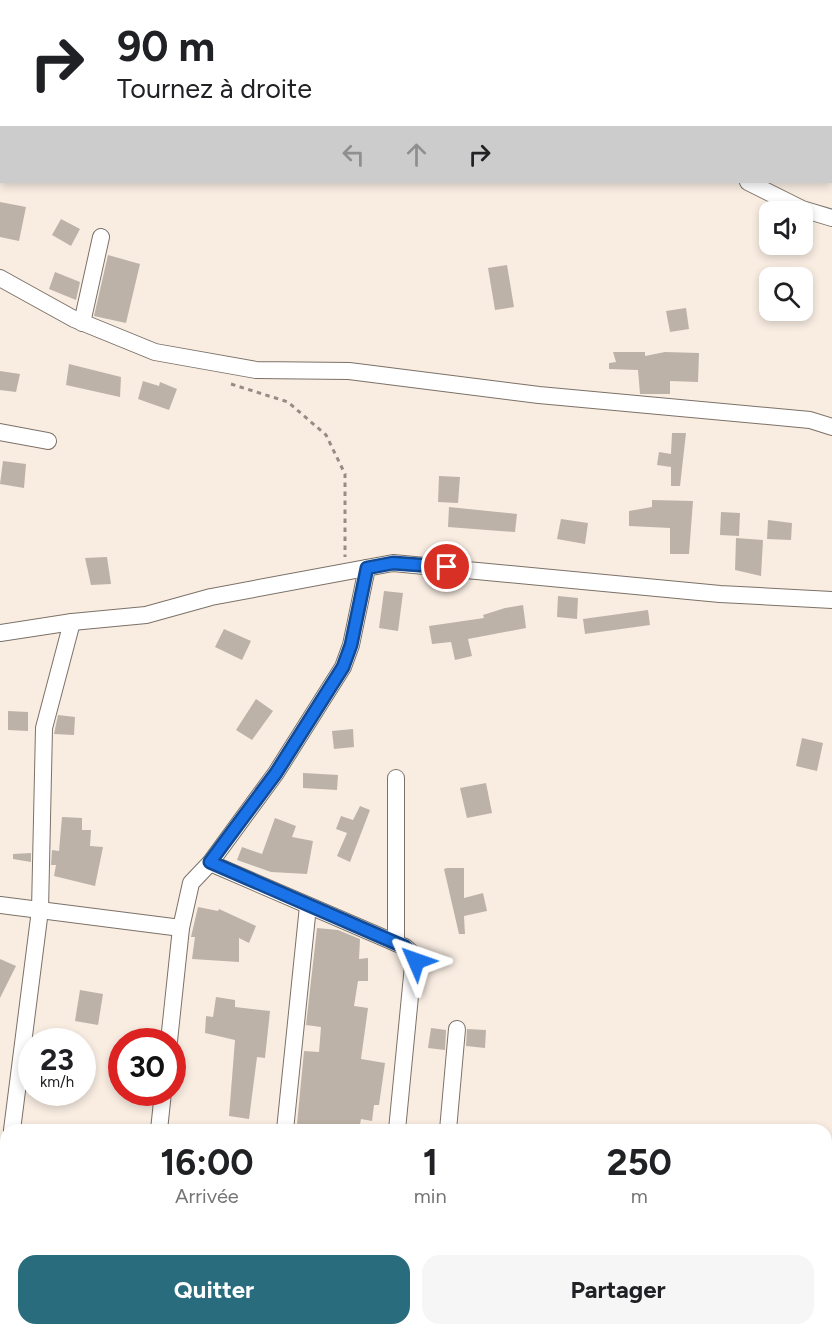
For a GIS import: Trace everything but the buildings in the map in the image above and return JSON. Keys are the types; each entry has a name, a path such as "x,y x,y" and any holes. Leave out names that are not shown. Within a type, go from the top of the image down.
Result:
{"street":[{"path":"750,183 802,208 832,218"},
{"path":"82,323 101,237"},
{"path":"0,278 82,323 155,352 256,370 349,371 538,395 810,420 832,428"},
{"path":"0,432 48,441"},
{"path":"0,633 72,622 146,615 211,597 345,571 402,563 720,594 832,600"},
{"path":"170,1028 181,928 191,883 210,862 276,773 343,667 351,645 367,568"},
{"path":"13,1124 40,910 44,728 72,622"},
{"path":"396,778 396,943"},
{"path":"210,862 411,951 416,961 398,1124"},
{"path":"0,905 181,928"},
{"path":"286,1124 308,906"},
{"path":"449,1124 457,1029"},
{"path":"160,1124 162,1106"}],"path":[{"path":"230,384 288,402 326,435 345,474 345,571"}],"route":[{"path":"416,961 411,951 405,947 210,862 276,773 343,667 351,645 367,568 393,563 447,567"}]}
